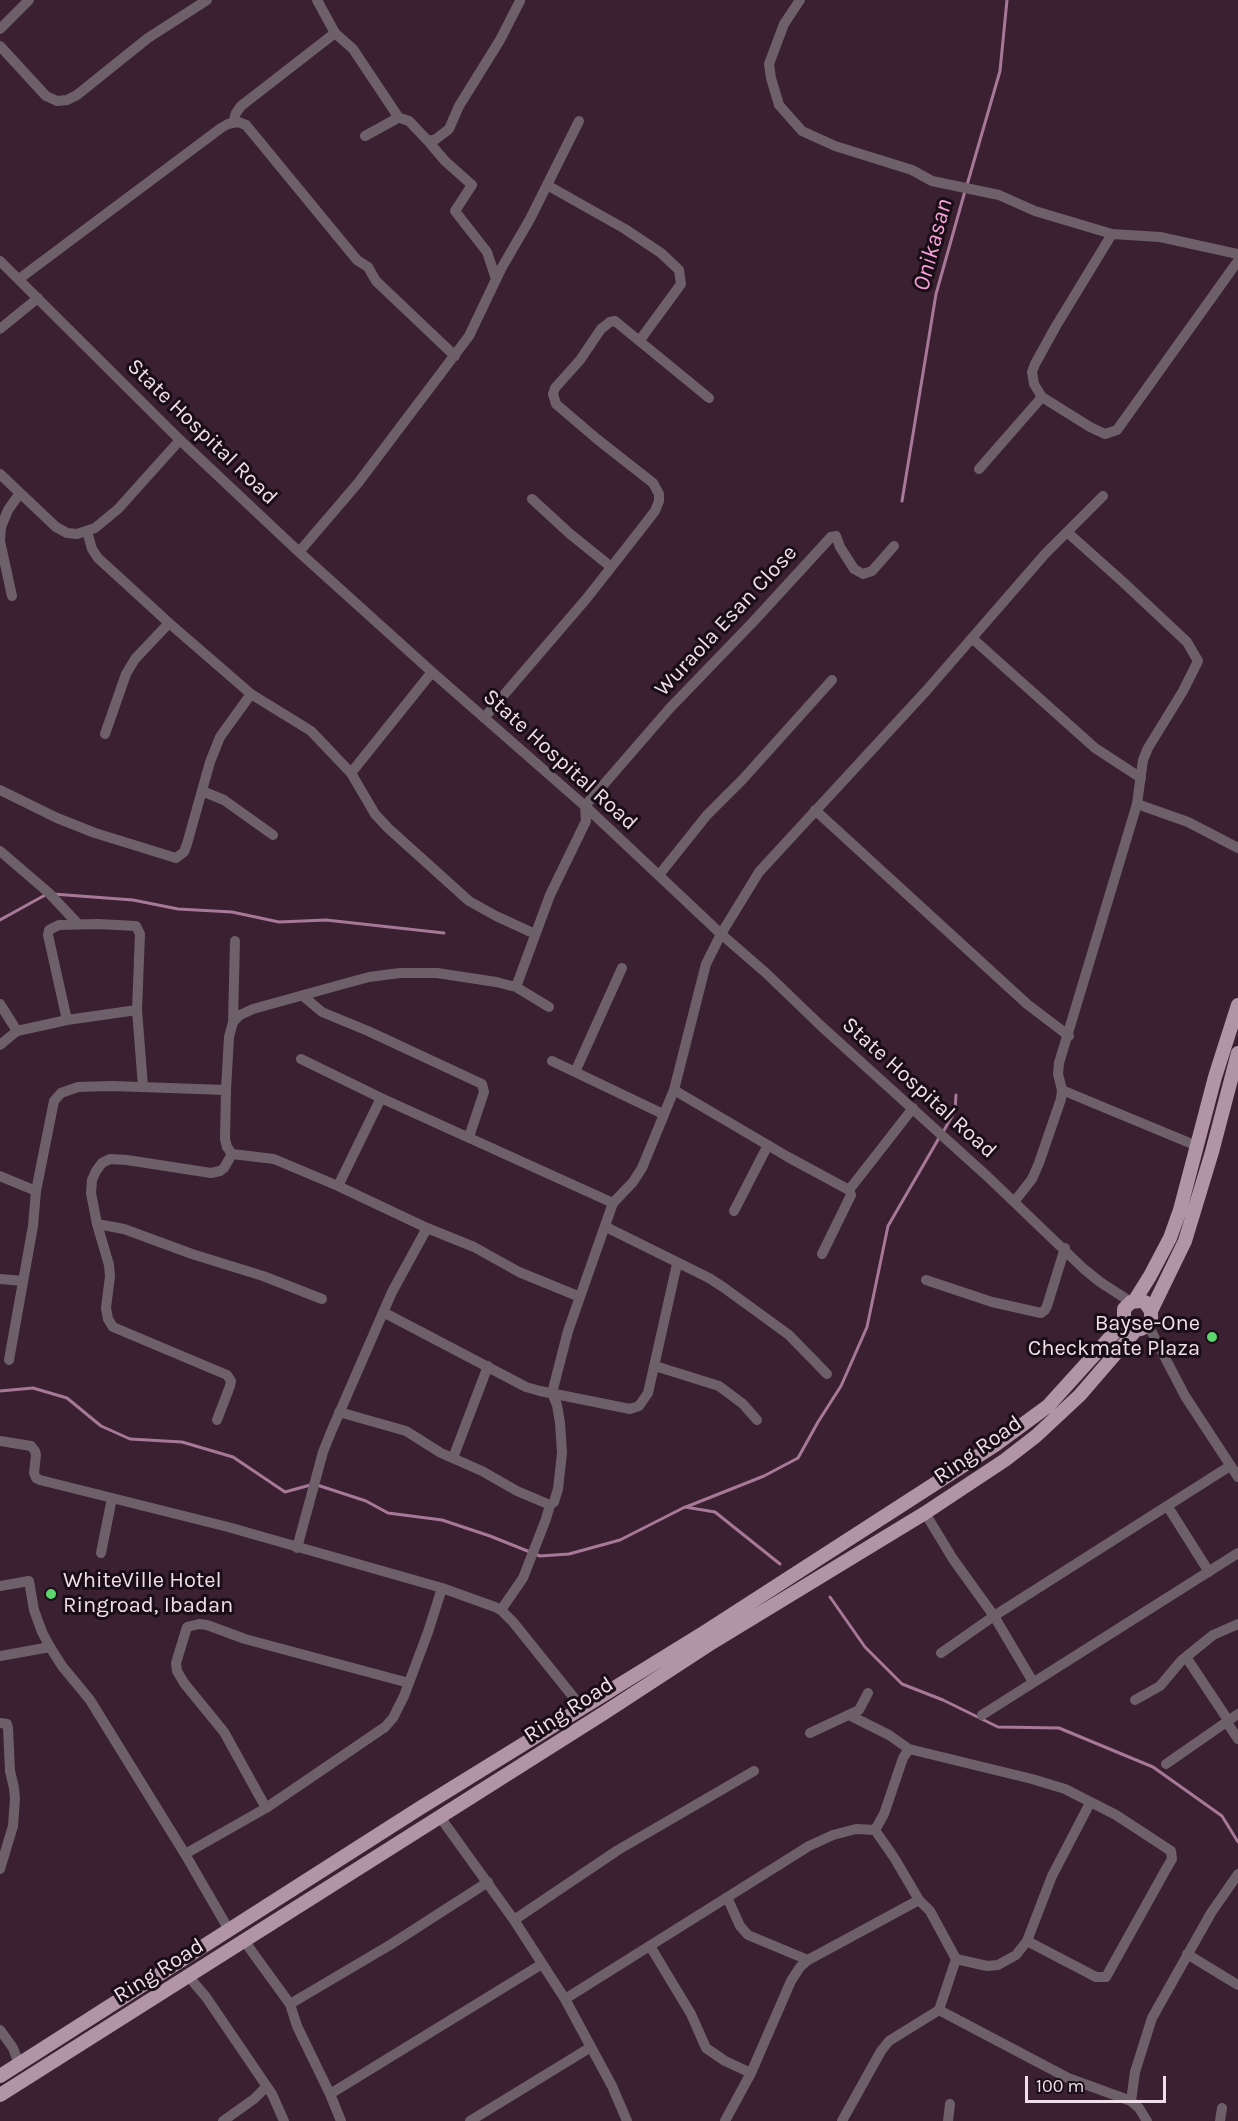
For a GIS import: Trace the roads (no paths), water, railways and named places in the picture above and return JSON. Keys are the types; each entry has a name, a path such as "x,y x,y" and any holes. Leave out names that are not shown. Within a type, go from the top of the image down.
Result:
{"main road":[{"name":"Ring Road","path":"0,2096 713,1642 925,1513 1005,1460 1043,1430 1080,1395 1134,1317 1150,1276 1170,1238 1180,1210 1215,1077 1238,1005"},
{"path":"1151,1311 1145,1302 1134,1317 1151,1321 1151,1311 1185,1242 1234,1080 1238,1053"},
{"name":"Ring Road","path":"0,2076 420,1808 583,1709 910,1501 1017,1429 1055,1399 1134,1317"}],"street":[{"path":"0,29 29,0"},
{"path":"0,46 46,96 57,101 68,100 148,38 207,0"},
{"path":"317,0 335,33 353,49 396,112 397,117"},
{"path":"800,0 784,24 769,64 779,105 802,131 829,144 912,170 932,181 999,195 1035,211 1112,234 1160,237 1238,254"},
{"path":"428,141 436,139 449,129 459,106 500,40 519,1"},
{"path":"233,123 241,106 335,33"},
{"path":"365,136 397,117 409,121 445,161 472,185 455,211 487,252 496,279"},
{"path":"299,552 358,483 469,336 496,279 579,121"},
{"path":"19,279 221,128 238,122 246,125 357,260 368,267 376,280 455,356"},
{"path":"547,185 625,229 661,253 679,270 681,284 640,340"},
{"path":"1112,234 1032,372 1034,384 1042,397 1105,434 1117,430 1238,261"},
{"name":"State Hospital Road","path":"0,261 180,440 299,552 585,806 1100,1282 1158,1346 1185,1396 1238,1477"},
{"path":"0,329 38,298"},
{"path":"484,718 587,598 655,511 659,501 659,494 653,483 556,404 552,394 555,388 580,360 601,329 615,321 709,398"},
{"path":"979,469 1042,397"},
{"path":"0,474 56,527 67,533 87,531 103,522 118,508 180,440"},
{"path":"12,596 0,540 1,527 8,510 20,493"},
{"path":"501,1610 523,1578 558,1489 562,1453 558,1405 552,1394 568,1331 613,1203 633,1182 642,1168 674,1090 706,964 721,934 759,872 973,639 1024,578 1103,496"},
{"path":"532,499 611,567"},
{"path":"87,531 92,549 98,558 169,623 251,694 311,731 351,773 375,814 469,901 535,934"},
{"path":"1014,1202 1032,1179 1039,1163 1062,1090 1058,1074 1059,1063 1137,804 1142,766 1148,748 1184,691 1198,661 1187,642 1067,532"},
{"name":"Wuraola Esan Close","path":"585,806 670,708 762,613 831,537 836,536 854,569 863,574 872,571 894,546"},
{"path":"105,734 126,674 135,659 169,623"},
{"path":"973,639 1095,748 1140,778"},
{"path":"351,773 432,672"},
{"path":"659,875 707,815 743,779 832,680"},
{"path":"0,790 57,818 95,833 176,858 184,852 187,844 210,762 220,737 251,694"},
{"path":"202,791 224,800 273,835"},
{"path":"1137,804 1188,822 1238,848"},
{"path":"516,987 550,896 586,821 585,806"},
{"path":"815,810 1027,1004 1069,1036"},
{"path":"0,851 49,893 78,924"},
{"path":"68,1020 48,935 49,930 53,927 78,924 110,923 136,926 139,929 137,1010 143,1087"},
{"path":"236,941 234,1022 229,1037 225,1139 232,1154 282,1162 338,1185 481,1251 519,1272 580,1297"},
{"path":"575,1072 622,968"},
{"path":"234,1022 240,1015 253,1009 369,977 400,973 437,973 496,982 516,987 549,1007"},
{"path":"303,996 322,1012 482,1084 484,1092 469,1137"},
{"path":"0,1004 17,1031"},
{"path":"0,1045 17,1031 68,1020 137,1010"},
{"path":"301,1059 381,1098 613,1203"},
{"path":"552,1062 663,1114"},
{"path":"9,1360 33,1226 36,1191 54,1101 61,1094 78,1087 226,1090"},
{"path":"674,1090 849,1190 851,1196 822,1254"},
{"path":"1062,1090 1197,1146"},
{"path":"338,1185 381,1098"},
{"path":"849,1190 913,1108"},
{"path":"734,1211 768,1145"},
{"path":"217,1420 230,1386 231,1381 227,1375 113,1327 108,1319 106,1308 109,1265 91,1193 92,1180 96,1171 102,1163 110,1160 127,1160 211,1173 224,1168 232,1154"},
{"path":"0,1176 36,1191"},
{"path":"97,1224 124,1229 192,1254 263,1276 322,1299"},
{"path":"606,1227 709,1278 789,1335 828,1374"},
{"path":"297,1548 323,1452 339,1412 383,1312 427,1228"},
{"path":"926,1280 992,1302 1041,1313 1047,1306 1065,1248"},
{"path":"383,1312 526,1387 630,1409 644,1402 648,1394 677,1264"},
{"path":"0,1279 22,1281"},
{"path":"453,1458 488,1366"},
{"path":"655,1366 719,1386 743,1404 757,1420"},
{"path":"339,1412 406,1431 441,1453 482,1471 530,1498 550,1505"},
{"path":"0,1441 31,1446 36,1455 34,1473 40,1480 228,1527 442,1588 501,1610 555,1671 583,1709"},
{"path":"941,1653 994,1616 1230,1466"},
{"path":"101,1553 112,1497"},
{"path":"1168,1507 1209,1572"},
{"path":"925,1513 953,1559 994,1616 1034,1682"},
{"path":"982,1715 1238,1553"},
{"path":"0,1586 29,1581 34,1610 50,1647 62,1666 90,1700 229,1930"},
{"path":"185,1854 266,1808 385,1727 399,1708 442,1588"},
{"path":"1135,1700 1160,1686 1186,1657 1213,1635 1238,1624"},
{"path":"266,1808 224,1732 177,1671 176,1663 187,1627 207,1625 245,1639 409,1683"},
{"path":"0,1656 50,1647"},
{"path":"1186,1657 1231,1718 1238,1739"},
{"path":"810,1733 859,1710 868,1694"},
{"path":"849,1715 889,1735 909,1749 1065,1789 1116,1815 1169,1848 1173,1854 1106,1977 1096,1977 1027,1941"},
{"path":"1166,1764 1231,1718"},
{"path":"0,1723 7,1724 8,1728 10,1771 15,1788 13,1826 0,1869"},
{"path":"874,1830 884,1814 903,1758 909,1749"},
{"path":"514,1920 618,1850 754,1771"},
{"path":"956,1959 987,1966 998,1965 1017,1955 1027,1941 1052,1876 1090,1803"},
{"path":"440,1817 488,1882 565,1999 591,2046 627,2121"},
{"path":"0,1825 13,1826"},
{"path":"565,1999 809,1846 825,1838 856,1829 874,1830"},
{"path":"842,2121 881,2051 889,2041 939,2010 956,1959 930,1911 919,1900 895,1859 874,1830"},
{"path":"1131,2101 1135,2072 1152,2018 1211,1913 1238,1874"},
{"path":"290,2004 390,1945 488,1882"},
{"path":"727,1897 740,1926 748,1935 807,1960"},
{"path":"725,2121 751,2073 791,1980 807,1960 919,1900"},
{"path":"245,1942 290,2004 297,2026 341,2121"},
{"path":"650,1946 691,2014 706,2048 725,2061 751,2073"},
{"path":"1187,1954 1238,1985"},
{"path":"330,2094 542,1964"},
{"path":"189,1977 206,1997 266,2087 284,2121"},
{"path":"939,2010 1068,2078 1131,2101 1147,2121"},
{"path":"0,2030 13,2048 19,2064"},
{"path":"470,2121 591,2046"},
{"path":"223,2121 254,2099 266,2087"},
{"path":"948,2121 950,2104"},
{"path":"1221,2121 1222,2108"}],"waterway":[{"name":"Onikasan","path":"967,185 1000,71 1007,0"},
{"name":"Onikasan","path":"902,501 936,294 965,191"},
{"path":"0,920 47,894"},
{"path":"53,894 133,900 178,909 232,912 279,922 326,920 444,933"},
{"path":"943,1132 955,1111 956,1095"},
{"path":"686,1507 764,1476 798,1458 841,1386 867,1327 888,1226 939,1138"},
{"path":"0,1391 33,1388 67,1398 101,1426 130,1439 182,1442 233,1457 285,1492 314,1484 366,1501 388,1513 442,1520 540,1556 569,1554 620,1540 685,1507 715,1512 780,1564"},
{"path":"830,1597 865,1647 902,1684 943,1700 998,1727 1059,1728 1153,1767 1222,1816 1238,1842"}],"place":[{"name":"Bayse-One Checkmate Plaza","path":"1212,1337"},
{"name":"WhiteVille Hotel Ringroad, Ibadan","path":"51,1594"}]}
